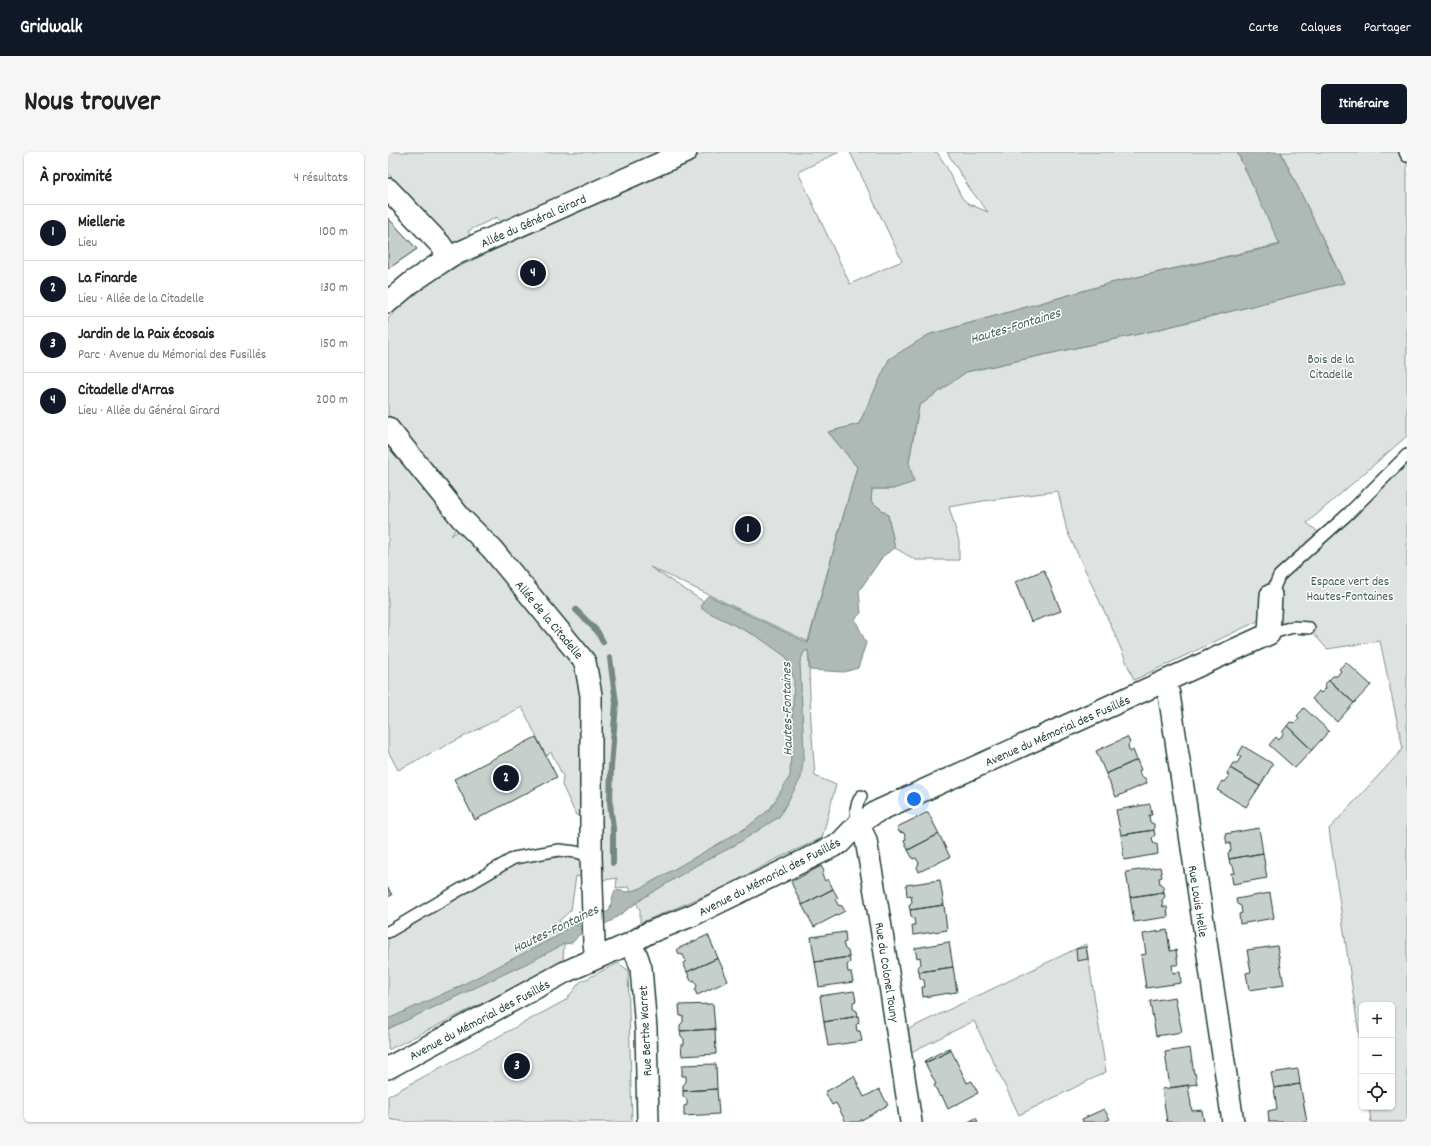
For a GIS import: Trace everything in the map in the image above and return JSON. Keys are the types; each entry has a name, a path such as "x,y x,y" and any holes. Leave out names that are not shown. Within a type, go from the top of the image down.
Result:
{"street":[{"name":"Allée du Général Girard","path":"388,302 412,282 449,257 686,152"},
{"path":"388,189 440,244 449,257"},
{"name":"Allée de la Citadelle","path":"388,428 461,518 492,549 585,662 590,695 590,856 596,958"},
{"path":"1269,634 1271,595"},
{"name":"Avenue du Mémorial des Fusillés","path":"388,1068 565,972 629,944 648,933 693,915 840,843 858,824 878,811 1269,634"},
{"name":"Rue Louis Helle","path":"1163,682 1169,694 1233,1122"},
{"name":"Rue du Colonel Touny","path":"858,824 866,840 882,927 911,1122"},
{"name":"Rue Berthe Warret","path":"629,944 637,956 641,968 646,1029 648,1122"}],"lane":[{"path":"1405,152 1407,156"},
{"path":"1271,595 1279,576 1350,512 1407,455"},
{"path":"1269,634 1293,627 1309,628"},
{"path":"858,824 855,816 856,804 861,796"},
{"path":"388,932 514,858 559,850 576,852 590,856"}],"green space":[{"path":"388,152 664,152 502,226 497,217 468,231 472,238 450,247 388,173"},
{"path":"706,152 839,152 798,172 850,284 902,261 850,152 937,152 946,166 962,198 969,204 988,212 970,189 947,152 1237,152 1280,244 1111,283 928,335 871,398 859,424 828,432 857,467 808,641 811,723 815,776 836,785 822,838 774,860 723,888 640,923 640,910 629,887 616,888 617,878 596,880 576,876 571,910 559,921 565,928 563,960 547,971 388,1050 388,932 514,858 559,850 590,856 591,824 576,815 562,785 563,776 551,752 546,756 522,707 398,770 388,751 388,446 455,523 455,530 451,536 468,524 477,520 388,415 388,319 401,305 416,293 447,272","holes":["650,567 807,641 788,656"]},
{"path":"1281,152 1407,152 1407,436 1307,523 1322,535 1407,455 1407,1122 1371,1122 1369,1110 1395,1110 1395,1002 1359,1002 1359,1034 1329,829 1403,749 1380,641 1327,649 1309,628 1269,634 1260,620 1134,680 1113,630 1067,531 1058,491 949,507 959,541 959,560 916,560 895,548 888,515 871,501 872,489 893,489 909,462 919,406 966,372 1148,332 1344,283"},
{"path":"1086,944 1106,1072 1019,1115 974,1021 901,1057 898,1034"},
{"path":"618,963 628,970 632,1122 406,1122 388,1119 388,1096 566,1000 580,982"}],"water":[{"name":"Hautes-Fontaines","path":"1237,152 1281,152 1344,283 1148,332 966,372 919,406 909,462 914,482 893,489 872,489 871,501 888,515 895,548 883,556 859,591 861,613 855,619 866,643 858,668 844,672 810,670 808,650 804,652 800,662 804,752 801,778 779,817 732,847 697,865 645,897 611,921 579,935 572,943 564,944 534,960 388,1029 388,1019 460,986 559,935 574,921 575,925 609,911 615,890 628,892 641,888 746,828 770,809 790,776 794,679 786,657 758,637 702,609 704,600 708,596 713,598 808,643 857,467 828,432 859,424 889,359 928,335 1111,283 1280,245"}],"building":[{"path":"388,218 417,249 388,269"},
{"path":"749,516 759,536 747,542 736,522"},
{"path":"1044,570 1061,611 1031,622 1015,582"},
{"path":"1346,662 1371,685 1354,703 1329,680 1333,676 1337,676 1341,671 1339,669"},
{"path":"1329,680 1354,703 1337,722 1312,699 1319,691 1321,693 1326,688 1325,684"},
{"path":"1304,708 1329,731 1312,750 1287,726 1290,722 1295,723 1299,718 1297,716"},
{"path":"1287,726 1312,750 1295,768 1269,745 1276,737 1279,740"},
{"path":"536,737 557,777 475,820 454,779"},
{"path":"1127,737 1130,742 1128,746 1130,752 1133,750 1137,760 1106,774 1096,751"},
{"path":"1243,746 1273,764 1260,786 1230,768 1233,763 1237,763 1241,757 1238,755"},
{"path":"1137,760 1141,770 1139,771 1141,777 1145,778 1147,783 1116,797 1106,774"},
{"path":"1230,768 1260,786 1246,807 1217,790 1222,781 1225,782 1229,777 1227,773"},
{"path":"1150,804 1152,815 1149,815 1150,822 1154,824 1154,830 1121,835 1116,810"},
{"path":"928,812 939,834 908,850 904,840 906,839 904,833 899,832 897,827"},
{"path":"1259,828 1263,853 1229,859 1228,853 1231,850 1230,843 1227,844 1225,834"},
{"path":"1154,830 1155,835 1152,838 1154,844 1157,844 1158,854 1124,860 1121,835"},
{"path":"939,834 950,857 919,872 917,867 919,863 916,858 913,859 908,850"},
{"path":"1263,853 1267,878 1233,884 1231,873 1235,873 1229,859"},
{"path":"821,866 824,871 822,875 825,881 828,879 833,889 802,905 791,882"},
{"path":"1160,867 1162,877 1159,878 1164,892 1130,897 1126,872"},
{"path":"940,880 944,905 910,910 909,905 912,902 911,895 907,896 906,885"},
{"path":"388,888 392,895 388,897"},
{"path":"833,889 838,898 835,899 838,905 842,906 845,911 814,927 802,905"},
{"path":"1164,892 1165,897 1162,900 1163,907 1167,907 1168,917 1134,922 1130,897"},
{"path":"1270,893 1274,918 1240,924 1239,914 1242,913 1241,906 1237,904 1236,899"},
{"path":"944,905 947,930 913,935 912,925 915,925 914,918 911,916 910,910"},
{"path":"1167,930 1170,951 1176,950 1178,965 1172,965 1173,973 1180,972 1181,983 1146,988 1141,955 1146,954 1143,934"},
{"path":"845,932 846,942 843,943 845,949 848,951 849,957 815,962 811,937"},
{"path":"708,935 718,958 687,972 683,963 686,961 683,955 679,954 677,949"},
{"path":"949,942 953,967 919,972 918,967 921,964 920,957 917,958 915,948"},
{"path":"1277,946 1284,985 1249,990 1246,973 1251,972 1247,950"},
{"path":"1086,947 1088,959 1077,961 1076,949"},
{"path":"849,957 850,962 847,965 848,972 851,972 853,982 819,987 815,962"},
{"path":"718,958 728,981 697,995 695,990 697,986 694,980 691,981 687,972"},
{"path":"953,967 957,992 923,997 922,987 925,987 924,980 920,978 919,972"},
{"path":"854,991 856,1001 853,1002 853,1009 857,1011 858,1016 824,1022 820,996"},
{"path":"1175,997 1182,1032 1156,1036 1150,1001"},
{"path":"713,1004 715,1029 680,1031 683,1016 680,1016 679,1005"},
{"path":"858,1016 859,1022 856,1025 857,1031 860,1031 862,1041 828,1046 824,1022"},
{"path":"715,1029 716,1054 682,1056 681,1045 684,1045 684,1039 681,1036 680,1031"},
{"path":"949,1048 967,1083 972,1081 978,1093 948,1109 942,1096 940,1097 934,1085 936,1084 925,1063 950,1051"},
{"path":"949,1048 950,1051 925,1063 924,1061"},
{"path":"1190,1048 1197,1084 1170,1088 1165,1052"},
{"path":"716,1064 717,1089 683,1091 686,1076 682,1076 682,1065"},
{"path":"1298,1069 1300,1084 1274,1088 1271,1073"},
{"path":"854,1076 864,1097 879,1089 888,1105 858,1122 846,1122 836,1103 832,1105 825,1092"},
{"path":"1300,1084 1307,1122 1269,1122 1268,1111 1277,1109 1274,1088"},
{"path":"1188,1085 1192,1111 1202,1110 1204,1122 1167,1122 1162,1089"},
{"path":"717,1089 719,1114 684,1116 684,1106 687,1105 687,1099 683,1096 683,1091"},
{"path":"1104,1109 1110,1119 1104,1122 1083,1122 1082,1119"},
{"path":"976,1118 978,1122 968,1122"}],"waterway":[{"path":"576,610 597,631 603,642"},
{"path":"610,658 616,703 610,803 613,828 613,863"}],"place":[{"name":"Citadelle d'Arras","path":"533,273"},
{"name":"Miellerie","path":"748,529"},
{"name":"La Finarde","path":"506,778"},
{"name":"Jardin de la Paix écosais","path":"517,1066"}],"park label":[{"name":"Bois de la Citadelle","path":"1331,366"},
{"name":"Espace vert des Hautes-Fontaines","path":"1350,588"}]}
